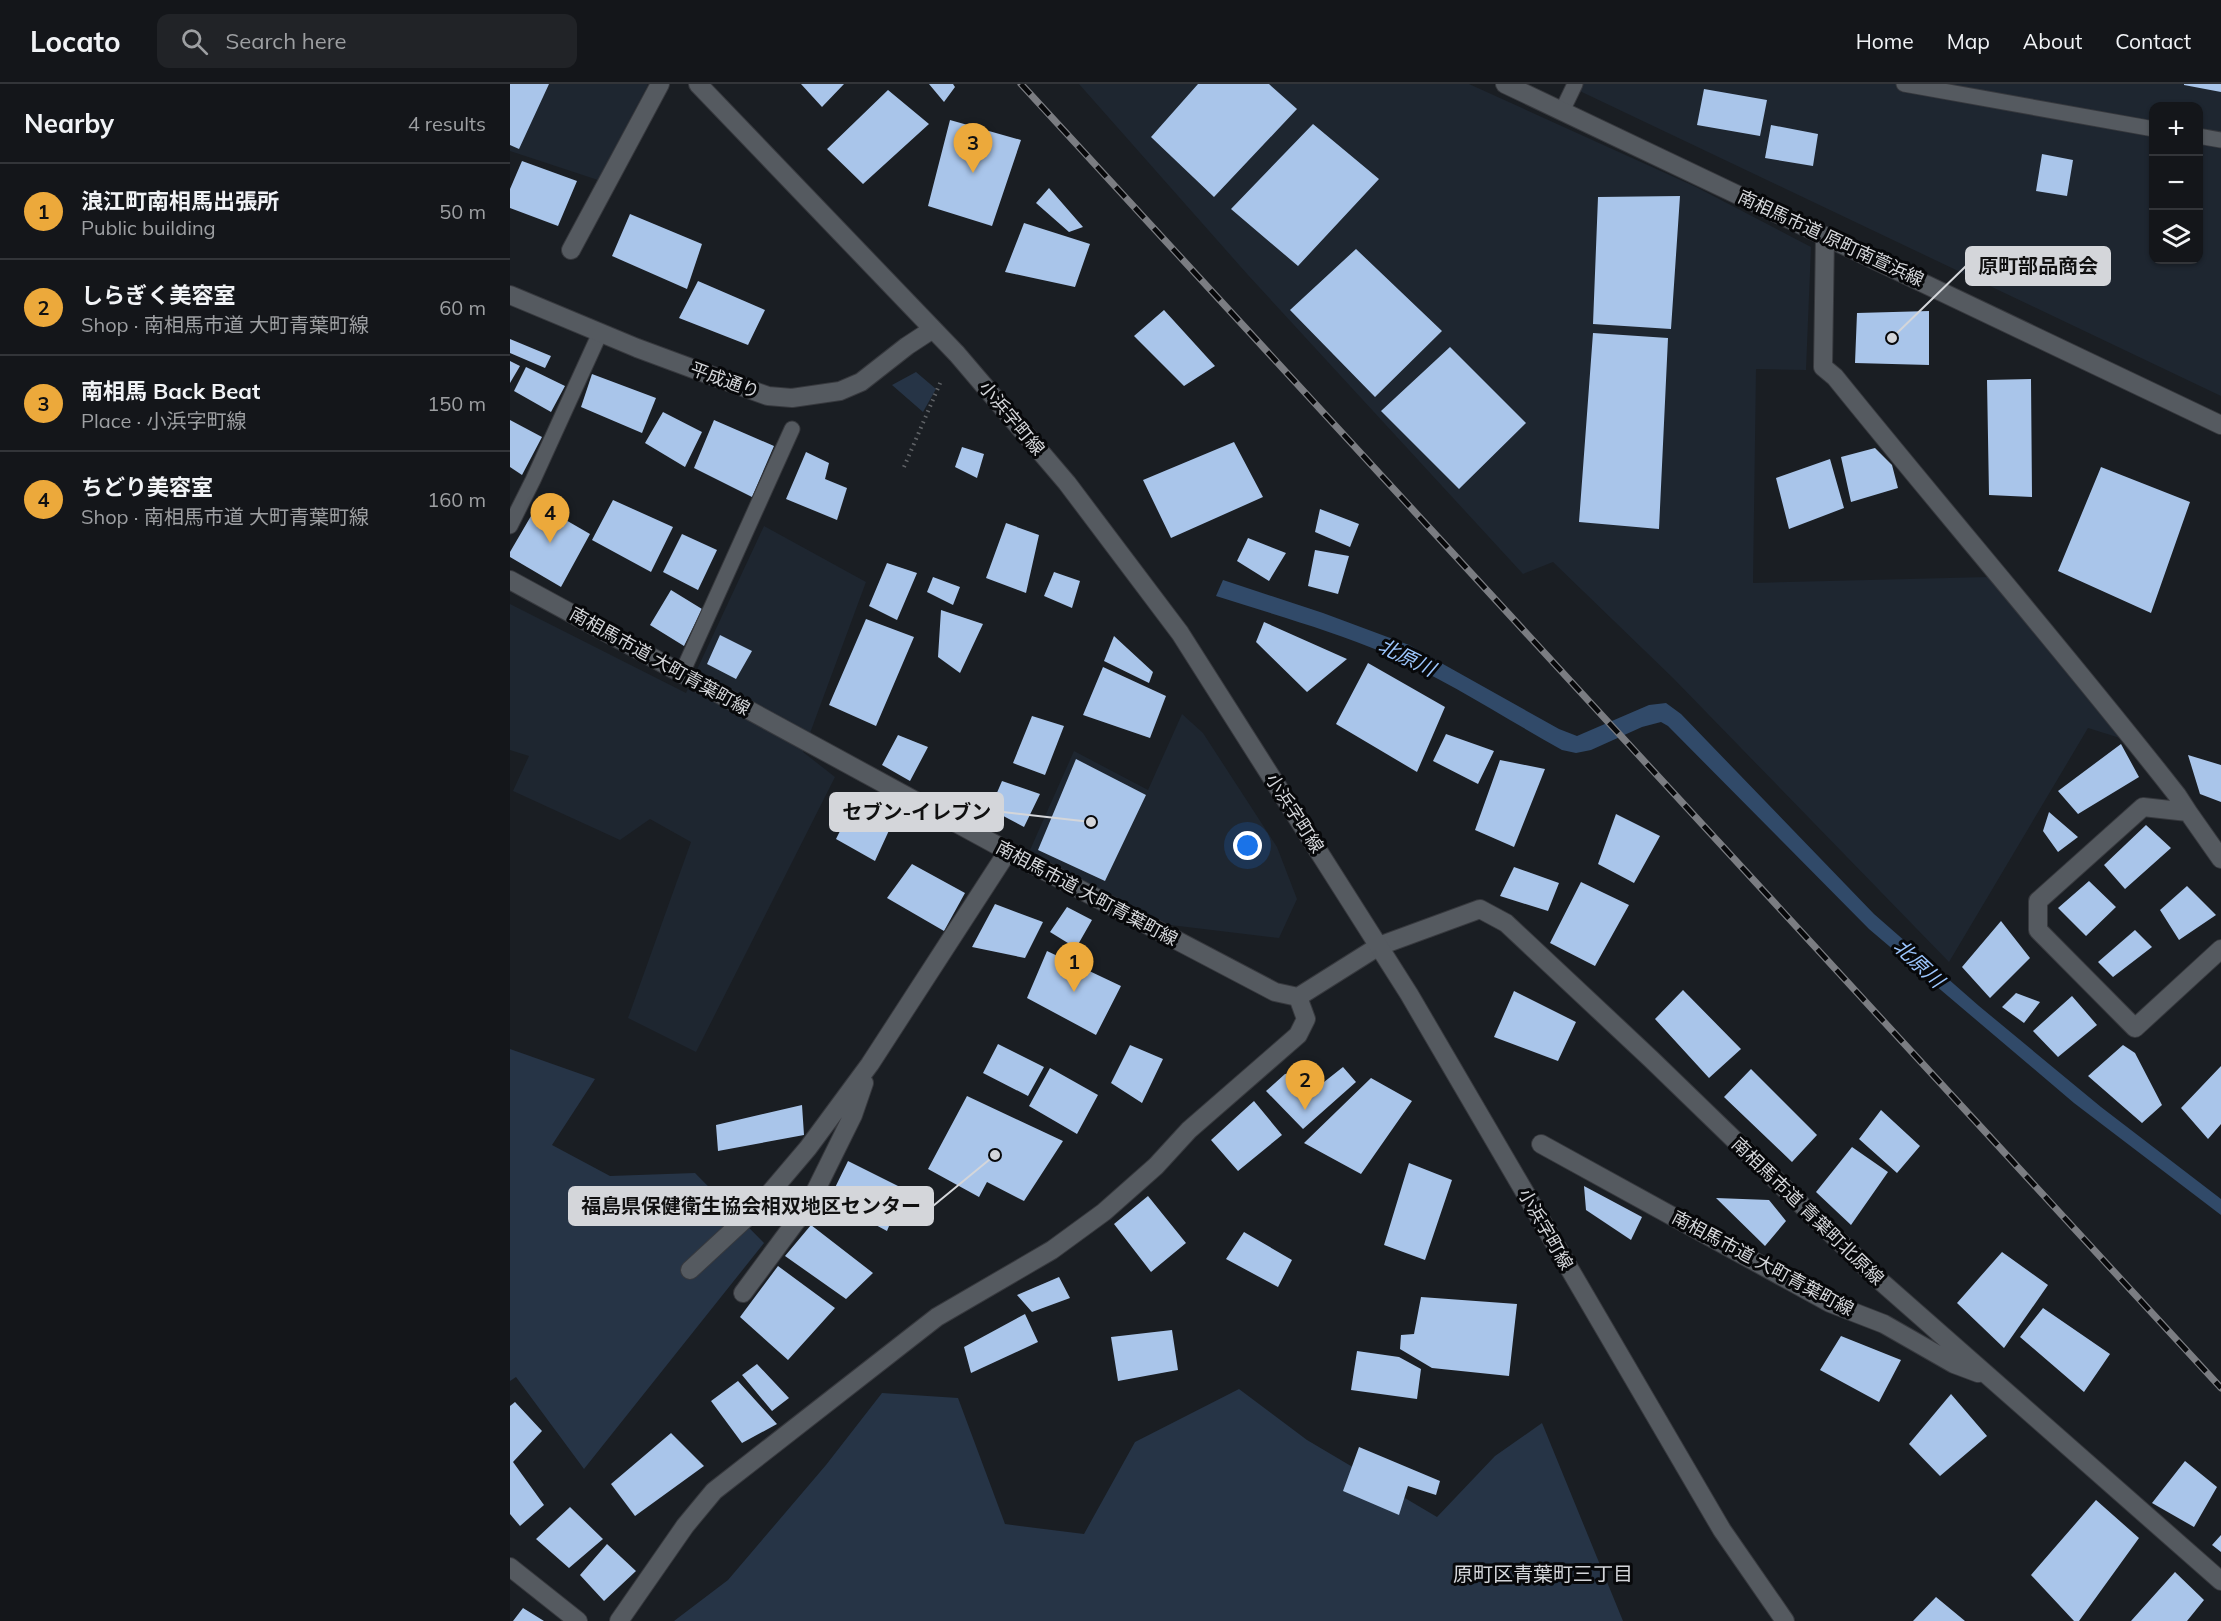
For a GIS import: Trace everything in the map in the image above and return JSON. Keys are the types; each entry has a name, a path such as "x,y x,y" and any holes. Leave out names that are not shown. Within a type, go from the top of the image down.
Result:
{"street":[{"path":"570,250 660,84"},
{"name":"小浜字町線","path":"698,84 957,354 1067,483 1180,633 1379,946 1722,1530 1785,1621"},
{"name":"南相馬市道 原町南萱浜線","path":"1505,84 2221,425"},
{"path":"1826,236 1823,368 1835,377 1938,505 2084,677 2177,795 2218,852"},
{"name":"平成通り","path":"510,295 600,333 768,396 792,398 840,391 861,382 933,329"},
{"name":"南相馬市道 大町青葉町線","path":"510,580 1008,851 1275,992 1298,997"},
{"path":"2188,812 2143,807 2038,901 2038,930 2135,1028 2221,949"},
{"path":"690,1270 758,1207 808,1148 870,1065 1008,851"},
{"name":"南相馬市道 青葉町北原線","path":"1379,946 1480,909 1506,923 1643,1051 1877,1278 2221,1581"},
{"path":"619,1621 685,1526 714,1491 937,1317 1052,1250 1104,1212 1156,1166 1189,1130 1298,1035 1306,1019 1298,997 1379,946"},
{"path":"743,1293 809,1204 853,1115 870,1065"},
{"name":"南相馬市道 大町青葉町線","path":"1541,1144 1830,1303 1884,1324 1953,1364 1988,1377"},
{"path":"510,1567 578,1621"}],"lane":[{"path":"1562,111 1575,84"},
{"path":"1904,84 2149,128"},
{"path":"2203,137 2221,140"},
{"path":"510,526 600,333"},
{"path":"682,673 792,429"}],"path":[{"path":"904,467 941,381"}],"shaded area":[{"path":"510,84 648,85 598,180 510,151"},
{"path":"1079,84 1469,84 1696,187 1811,247 1806,370 1756,369 1753,583 1988,577 2120,738 2088,728 1949,962 1673,678 1553,562 1523,574 1248,275"},
{"path":"1565,84 2221,84 2221,396"},
{"path":"916,372 936,389 923,412 892,385"},
{"path":"764,526 866,582 803,752 835,777 696,1052 628,1018 691,842 650,819 620,840 513,791 529,756 510,750 510,604 686,693"},
{"path":"1182,714 1203,733 1277,847 1297,899 1279,938 1162,924 1125,908 1030,850 1074,751 1148,790"},
{"path":"510,1049 595,1079 552,1145 610,1176 695,1173 764,1243 584,1469 516,1377 510,1381"},
{"path":"1239,1389 1307,1440 1437,1517 1495,1456 1542,1423 1623,1621 674,1621 728,1580 826,1465 882,1393 958,1398 1005,1524 1084,1534 1135,1442"}],"water":[{"name":"北原川","path":"1223,580 1323,613 1409,645 1559,729 1577,736 1649,705 1666,703 1681,714 1874,914 1979,1006 2101,1107 2221,1199 2221,1215 2074,1103 1869,929 1668,726 1661,722 1642,727 1591,750 1576,753 1562,750 1453,687 1385,653 1216,596"}],"building":[{"path":"510,84 549,84 519,149 510,145"},
{"path":"801,84 844,84 822,107"},
{"path":"929,84 953,84 955,87 944,102"},
{"path":"1198,84 1269,84 1297,109 1214,197 1151,137"},
{"path":"2221,84 2221,92 2184,85"},
{"path":"1704,89 1767,100 1760,136 1697,125"},
{"path":"888,90 929,124 863,184 827,149"},
{"path":"950,120 1021,140 992,226 928,206"},
{"path":"1313,124 1379,179 1298,266 1231,209"},
{"path":"1771,125 1818,134 1813,166 1765,158"},
{"path":"2042,154 2073,160 2067,196 2036,191"},
{"path":"522,161 577,181 558,226 510,208 510,189"},
{"path":"1049,188 1083,227 1069,232 1036,203"},
{"path":"1680,196 1671,329 1593,324 1598,197"},
{"path":"630,214 702,244 687,289 612,256"},
{"path":"1024,223 1090,244 1075,287 1005,272"},
{"path":"1356,249 1442,331 1375,397 1290,310"},
{"path":"698,281 765,310 748,345 679,318"},
{"path":"1164,310 1215,366 1184,386 1134,336"},
{"path":"1929,311 1929,365 1855,363 1857,313"},
{"path":"1593,333 1668,338 1659,529 1579,522"},
{"path":"510,339 551,356 545,368 510,353"},
{"path":"1450,347 1526,423 1459,489 1381,411"},
{"path":"510,361 520,366 510,383"},
{"path":"526,367 565,386 551,412 514,391"},
{"path":"592,374 656,398 642,433 581,407"},
{"path":"2031,379 2032,497 1989,495 1987,380"},
{"path":"663,412 702,432 685,467 645,443"},
{"path":"510,420 542,437 522,475 510,467"},
{"path":"714,420 774,446 752,497 694,468"},
{"path":"1234,442 1263,497 1171,538 1143,480"},
{"path":"962,447 984,454 977,478 955,467"},
{"path":"1875,448 1892,465 1898,488 1851,502 1841,457"},
{"path":"806,452 829,463 825,479 847,488 837,520 786,499"},
{"path":"1830,459 1844,508 1789,529 1776,478"},
{"path":"2101,467 2190,502 2151,613 2058,571"},
{"path":"613,500 673,527 651,572 592,540"},
{"path":"538,504 590,534 561,587 510,557 510,552"},
{"path":"1320,509 1359,524 1350,547 1315,532"},
{"path":"1006,523 1039,535 1026,593 986,578"},
{"path":"682,534 717,550 698,590 663,572"},
{"path":"1248,538 1286,553 1269,581 1237,561"},
{"path":"1315,550 1349,556 1338,594 1308,586"},
{"path":"887,563 917,573 897,620 869,606"},
{"path":"1054,572 1080,581 1072,608 1044,596"},
{"path":"933,577 960,587 953,605 927,592"},
{"path":"671,590 702,609 684,646 650,625"},
{"path":"941,610 983,624 960,673 938,657"},
{"path":"866,619 914,637 876,726 829,705"},
{"path":"1264,622 1347,659 1307,692 1256,642"},
{"path":"720,635 752,651 736,679 707,664"},
{"path":"1114,636 1153,672 1149,683 1104,661"},
{"path":"1368,663 1445,707 1417,772 1336,724"},
{"path":"1103,667 1166,696 1150,738 1083,715"},
{"path":"1032,716 1064,726 1045,775 1013,763"},
{"path":"1446,734 1494,751 1478,784 1433,761"},
{"path":"898,735 928,747 910,781 882,765"},
{"path":"2121,744 2139,777 2078,814 2058,791"},
{"path":"2188,755 2221,765 2221,802 2200,794"},
{"path":"1076,759 1146,795 1105,881 1038,850"},
{"path":"1500,760 1545,769 1514,847 1475,830"},
{"path":"1002,781 1040,794 1024,827 990,809"},
{"path":"858,795 897,813 875,861 836,839"},
{"path":"2049,812 2078,837 2058,852 2043,831"},
{"path":"1616,814 1660,836 1634,883 1598,864"},
{"path":"2146,825 2171,848 2125,889 2104,865"},
{"path":"912,864 965,893 944,931 887,898"},
{"path":"1514,867 1559,883 1548,911 1500,896"},
{"path":"2089,881 2116,907 2086,936 2058,908"},
{"path":"1581,882 1629,905 1595,966 1550,943"},
{"path":"2187,886 2216,915 2179,940 2160,910"},
{"path":"995,904 1043,922 1025,958 972,947"},
{"path":"1067,907 1092,920 1076,948 1050,932"},
{"path":"2001,921 2030,958 1990,998 1962,967"},
{"path":"2135,930 2152,947 2113,977 2098,962"},
{"path":"1047,951 1121,986 1096,1035 1027,998"},
{"path":"1683,990 1741,1049 1709,1078 1655,1019"},
{"path":"1514,991 1576,1022 1558,1061 1494,1037"},
{"path":"2016,993 2040,1002 2024,1023 2002,1007"},
{"path":"2072,996 2097,1025 2058,1057 2033,1031"},
{"path":"998,1044 1044,1067 1028,1096 983,1073"},
{"path":"1130,1045 1163,1059 1142,1103 1111,1083"},
{"path":"2123,1045 2135,1053 2162,1105 2142,1123 2088,1076"},
{"path":"2221,1066 2221,1124 2208,1139 2181,1108"},
{"path":"1343,1067 1356,1082 1303,1129 1266,1091 1285,1074 1312,1069 1324,1082"},
{"path":"1050,1068 1098,1095 1077,1134 1029,1106"},
{"path":"1751,1069 1817,1135 1792,1162 1724,1097"},
{"path":"1371,1078 1412,1101 1361,1174 1304,1143"},
{"path":"967,1096 1063,1141 1024,1201 987,1182 979,1197 928,1169"},
{"path":"1254,1101 1282,1135 1238,1171 1211,1140"},
{"path":"802,1105 804,1135 718,1151 716,1125"},
{"path":"1881,1110 1920,1146 1897,1173 1859,1139"},
{"path":"1852,1147 1888,1172 1851,1225 1816,1192"},
{"path":"848,1161 904,1189 887,1231 829,1200"},
{"path":"1409,1163 1452,1180 1425,1260 1384,1245"},
{"path":"1584,1186 1642,1217 1631,1240 1586,1210"},
{"path":"1148,1196 1186,1243 1151,1272 1114,1224"},
{"path":"1716,1198 1769,1200 1786,1221 1765,1246"},
{"path":"811,1225 873,1273 846,1299 785,1256"},
{"path":"1244,1232 1292,1260 1278,1287 1226,1259"},
{"path":"2002,1252 2048,1285 2004,1348 1957,1303"},
{"path":"778,1266 835,1308 788,1360 740,1317"},
{"path":"1059,1277 1070,1298 1032,1312 1017,1295"},
{"path":"1421,1297 1517,1304 1509,1376 1432,1368 1400,1349 1401,1335 1414,1334"},
{"path":"2043,1308 2110,1354 2084,1392 2020,1337"},
{"path":"1025,1314 1038,1342 971,1373 964,1347"},
{"path":"1172,1330 1178,1370 1118,1381 1111,1337"},
{"path":"1841,1336 1901,1360 1879,1402 1820,1370"},
{"path":"1357,1351 1399,1357 1421,1369 1417,1399 1351,1390"},
{"path":"757,1364 789,1398 772,1411 742,1375"},
{"path":"738,1381 777,1424 742,1443 711,1401"},
{"path":"1951,1394 1987,1436 1940,1476 1909,1444"},
{"path":"515,1402 542,1431 513,1462 544,1505 520,1526 510,1514 510,1406"},
{"path":"671,1433 704,1466 635,1516 611,1484"},
{"path":"1359,1447 1440,1481 1436,1495 1408,1486 1399,1515 1343,1491"},
{"path":"2185,1461 2217,1487 2194,1527 2152,1503"},
{"path":"2096,1500 2139,1538 2079,1621 2074,1621 2031,1575"},
{"path":"570,1507 603,1539 569,1568 536,1539"},
{"path":"2221,1535 2221,1552 2212,1545"},
{"path":"607,1544 636,1571 604,1601 580,1575"},
{"path":"2175,1572 2204,1600 2187,1621 2131,1621"},
{"path":"1936,1597 1965,1621 1913,1621"},
{"path":"523,1608 544,1621 513,1621"}],"railway":[{"path":"1021,84 2221,1388"}],"place":[{"name":"南相馬 Back Beat","path":"973,173"},
{"name":"原町部品商会","path":"1892,338"},
{"name":"ちどり美容室","path":"550,543"},
{"name":"セブン-イレブン","path":"1091,822"},
{"name":"浪江町南相馬出張所","path":"1074,992"},
{"name":"しらぎく美容室","path":"1305,1110"},
{"name":"福島県保健衛生協会相双地区センター","path":"995,1155"}],"district":[{"name":"原町区青葉町三丁目","path":"1543,1573"}]}
